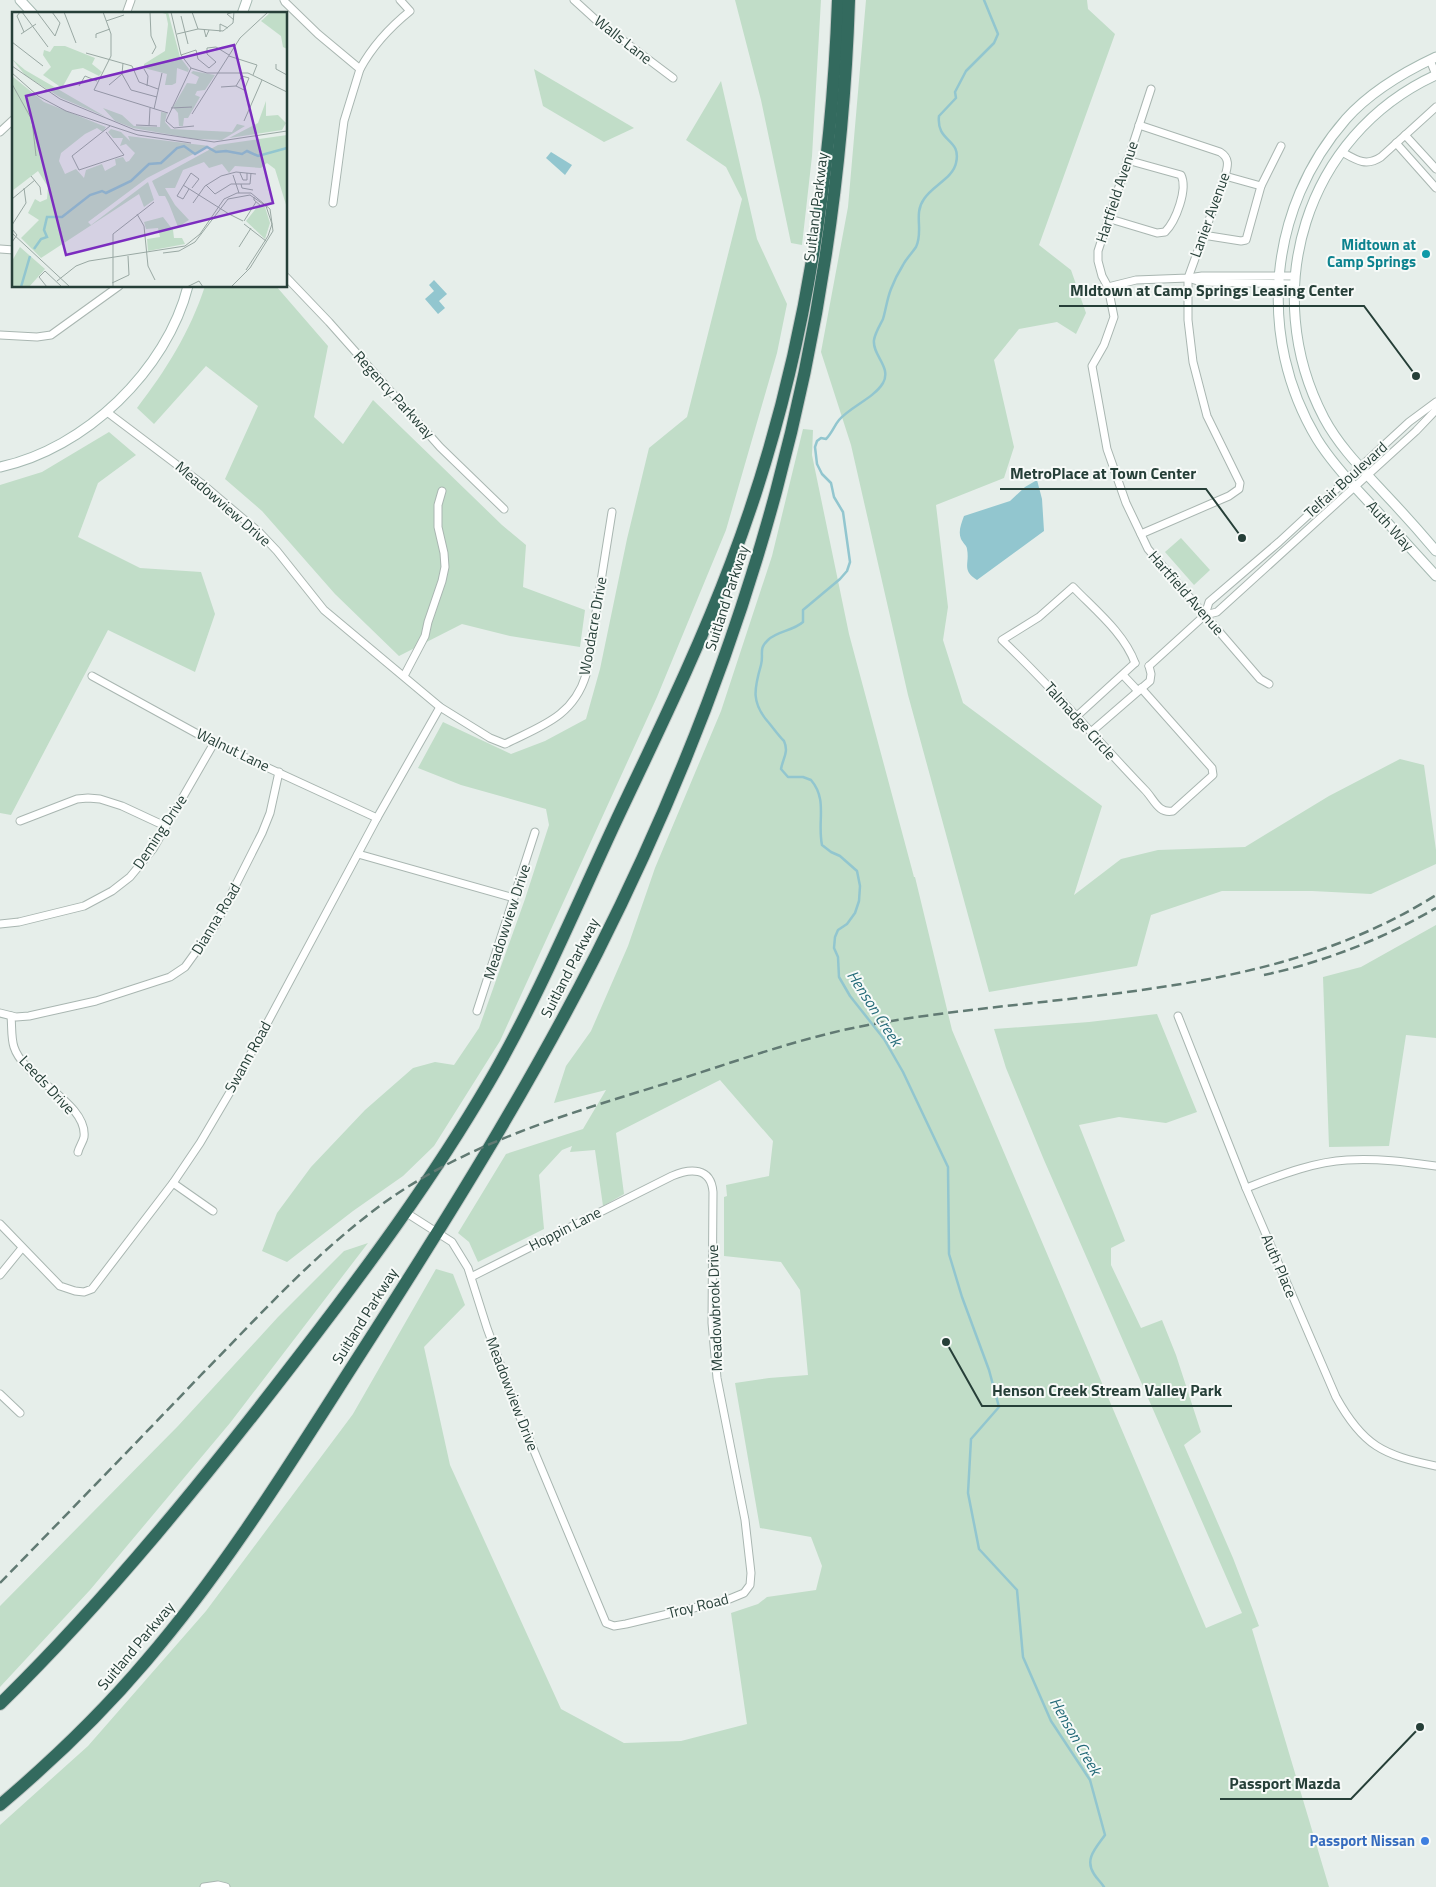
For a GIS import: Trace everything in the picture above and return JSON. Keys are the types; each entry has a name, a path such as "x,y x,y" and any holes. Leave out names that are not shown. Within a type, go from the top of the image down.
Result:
{"highway":[{"name":"Suitland Parkway","path":"0,1704 92,1606 196,1486 321,1327 405,1212 467,1119 530,1006 689,666 738,543 778,417 808,289 820,221 836,69 838,0"},
{"name":"Suitland Parkway","path":"0,1805 54,1758 146,1662 192,1604 226,1556 316,1422 437,1232 538,1064 614,919 660,819 718,676 744,604 786,457 819,303 840,151 849,0"}],"street":[{"path":"20,0 31,12"},
{"path":"127,12 131,0"},
{"path":"243,12 247,0"},
{"path":"284,0 318,34 360,69"},
{"path":"333,203 344,121 360,69 370,51 385,33 410,11 400,0"},
{"name":"Walls Lane","path":"574,0 596,20 673,78"},
{"path":"1433,58 1436,74"},
{"name":"Auth Way","path":"1433,58 1400,75 1367,99 1347,118 1327,143 1309,171 1287,228 1280,262 1279,323 1284,356 1292,387 1318,440 1354,487 1436,576"},
{"name":"Auth Way","path":"1436,74 1415,84 1372,117 1342,152 1321,185 1301,239 1294,299 1298,343 1309,380 1324,418 1344,449 1359,467 1405,515 1436,552"},
{"name":"Hartfield Avenue","path":"1150,89 1107,218 1098,251 1102,276 1108,287 1114,317 1104,344 1092,366 1107,449 1126,503 1148,549 1260,679 1269,684"},
{"path":"1342,152 1362,162 1372,162 1381,157 1436,107"},
{"path":"0,132 12,121"},
{"name":"Lanier Avenue","path":"1138,125 1220,152 1225,155 1227,160 1228,166 1225,176 1188,278 1188,320 1193,362 1201,395 1208,416 1240,483 1239,489 1229,496 1142,534"},
{"path":"1405,135 1436,169"},
{"path":"1396,143 1436,188"},
{"path":"1203,235 1241,241 1246,240 1261,186 1281,146"},
{"path":"1107,218 1157,233 1166,232 1172,226 1185,182 1182,176 1127,160"},
{"path":"1225,176 1261,186"},
{"path":"1108,287 1136,280 1202,276 1295,280"},
{"name":"Regency Parkway","path":"288,280 329,322 440,447 504,509"},
{"path":"0,334 37,337 51,335 116,288"},
{"path":"0,467 32,457 70,439 107,412 148,367 170,333 187,288"},
{"name":"Telfair Boulevard","path":"1205,615 1209,602 1279,542 1346,476 1359,467 1409,422 1436,403"},
{"name":"Telfair Boulevard","path":"1149,666 1205,615 1217,612 1368,476 1435,411 1436,403"},
{"name":"Meadowview Drive","path":"107,412 201,483 260,533 277,551 306,590 324,610 440,707"},
{"path":"404,676 425,636 445,567 438,527 438,505 442,491"},
{"name":"Woodacre Drive","path":"440,707 490,738 505,744 550,722 564,712 581,692 586,675 612,512"},
{"path":"1257,560 1266,568"},
{"name":"Talmadge Circle","path":"1135,663 1131,651 1074,587 1039,617 1002,640 1031,667 1148,792 1160,810 1173,811 1213,775 1212,768 1140,689"},
{"path":"1077,716 1135,663 1149,666 1150,681 1091,732"},
{"path":"1123,675 1140,689"},
{"name":"Walnut Lane","path":"92,676 214,743 377,818"},
{"name":"Swann Road","path":"0,1224 60,1286 70,1290 88,1291 92,1289 174,1183 203,1139 233,1087 377,818 440,707"},
{"name":"Deming Drive","path":"0,924 19,922 63,912 98,900 130,878 153,849 214,743"},
{"name":"Dianna Road","path":"0,1013 11,1016 47,1013 96,1002 170,977 185,968 216,924 262,833 270,813 279,772"},
{"path":"20,821 78,799 88,798 100,799 122,806 165,826"},
{"name":"Meadowview Drive","path":"477,1011 536,832"},
{"path":"358,854 514,898"},
{"name":"Leeds Drive","path":"11,1016 14,1047 26,1067 56,1092 82,1122 84,1138 78,1152"},
{"name":"Auth Place","path":"1178,1016 1287,1286 1336,1397 1346,1415 1356,1428 1379,1448 1400,1458 1436,1466"},
{"path":"1246,1188 1295,1170 1346,1160 1396,1161 1436,1166"},
{"name":"Meadowbrook Drive","path":"660,1182 688,1171 707,1174 712,1182 712,1324 717,1378 745,1520"},
{"name":"Hoppin Lane","path":"471,1277 660,1182"},
{"path":"174,1183 213,1210"},
{"name":"Meadowview Drive","path":"405,1212 456,1246 468,1268 487,1328 527,1435 595,1597"},
{"path":"0,1275 22,1248"},
{"path":"0,1394 20,1413"},
{"name":"Troy Road","path":"595,1597 603,1620 610,1625 618,1626 728,1600 744,1593 750,1584 751,1573 745,1520"},
{"path":"204,1887 218,1885 226,1887"}],"green space":[{"path":"735,0 821,0 812,156 802,245 791,243 761,100"},
{"path":"866,0 1087,0 1088,9 1115,34 1039,245 1071,270 1086,313 1076,334 1057,322 1019,329 994,360 1014,447 1004,478 936,505 948,607 943,640 963,703 1102,806 1074,895 1121,859 1158,850 1245,847 1329,796 1400,759 1424,765 1436,850 1436,864 1371,894 1312,891 1222,891 1151,915 1137,966 989,992 908,695 851,445 821,352 848,207"},
{"path":"534,69 634,128 604,142 543,106"},
{"path":"721,81 757,239 787,304 777,353 726,530 657,697 500,1041 434,1146 403,1176 353,1211 287,1262 262,1251 277,1213 311,1167 365,1110 413,1068 435,1062 454,1065 479,1028 549,825 546,809 461,785 418,768 443,722 511,754 545,741 586,719 600,669 627,539 649,448 687,417 742,199 726,167 686,140"},
{"path":"204,288 278,288 328,346 314,417 343,444 373,400 502,525 526,545 523,587 585,610 580,647 510,636 462,624 399,656 335,594 262,511 225,479 258,406 206,366 154,424 137,408 158,379 185,335"},
{"path":"803,429 813,430 812,455 849,634 915,877 952,1030 1206,1628 1242,1613 1044,1160 1006,1068 994,1029 1089,1022 1157,1014 1197,1112 1166,1123 1119,1117 1079,1125 1125,1241 1111,1248 1111,1265 1141,1328 1162,1320 1176,1355 1201,1432 1184,1445 1233,1558 1259,1626 1252,1629 1329,1887 0,1887 0,1825 88,1746 206,1611 353,1414 436,1269 453,1274 465,1305 424,1347 450,1465 561,1709 624,1743 681,1741 747,1724 731,1613 758,1604 767,1597 816,1590 822,1566 811,1537 760,1528 735,1383 808,1375 800,1290 781,1262 724,1256 724,1197 727,1196 726,1185 769,1176 773,1141 720,1080 616,1133 624,1194 603,1206 595,1150 570,1152 572,1146 562,1150 539,1175 544,1229 478,1262 469,1242 458,1233 506,1154 583,1129 606,1090 554,1103 566,1066 591,1031 628,946 655,868 721,711 772,556"},
{"path":"109,432 136,455 98,483 78,537 140,568 201,572 215,614 195,672 108,630 11,815 0,813 0,485 42,472"},
{"path":"1181,538 1210,570 1194,585 1165,552"},
{"path":"1436,925 1436,1038 1406,1035 1389,1146 1329,1147 1323,977 1361,967"},
{"path":"368,1243 230,1423 90,1590 0,1687 0,1606 178,1426 278,1317 344,1251"}],"water":[{"path":"551,152 572,165 565,175 546,158"},
{"path":"434,280 447,294 439,301 445,308 438,314 425,299 434,291 429,285"},
{"path":"1037,480 1042,499 1044,531 977,580 969,573 967,548 960,536 960,528 964,516 1010,501 1025,487"}],"waterway":[{"name":"Henson Creek","path":"984,0 998,34 994,43 966,71 955,92 956,98 939,116 941,131 955,149 957,155 956,163 947,178 928,194 921,205 919,211 919,235 916,247 904,263 895,280 888,296 883,319 875,335 874,345 884,366 885,377 883,383 874,393 844,415 837,422 828,437 817,441 815,447 817,464 822,474 831,483 834,497 843,512 850,562 847,571 840,579 803,610 803,622 772,637 765,643 762,649 762,661 757,681 756,696 763,716 784,741 786,752 781,769 788,777 803,777 811,780 816,788 821,803 822,845 840,856 857,871 860,886 859,901 855,913 847,924 838,930 835,937 834,948 838,957 839,977 850,996 884,1039 903,1072 948,1167 949,1254 962,1297 989,1370 999,1407 971,1439 968,1493 979,1549 1017,1590 1023,1657 1051,1721 1090,1780 1105,1835 1092,1854 1090,1863 1091,1869 1104,1887"}],"railway":[{"path":"0,1583 314,1261 362,1219 388,1200 456,1160 492,1143 565,1116 820,1036 868,1025 941,1014 1160,987 1232,974 1302,956 1370,930 1436,895"},
{"path":"1264,975 1286,970 1353,948 1395,930 1436,908"}],"place":[{"name":"Midtown at Camp Springs","path":"1426,254"},
{"name":"MIdtown at Camp Springs Leasing Center","path":"1416,376"},
{"name":"MetroPlace at Town Center","path":"1242,538"},
{"name":"Henson Creek Stream Valley Park","path":"946,1342"},
{"name":"Passport Mazda","path":"1420,1727"},
{"name":"Passport Nissan","path":"1425,1841"}]}
